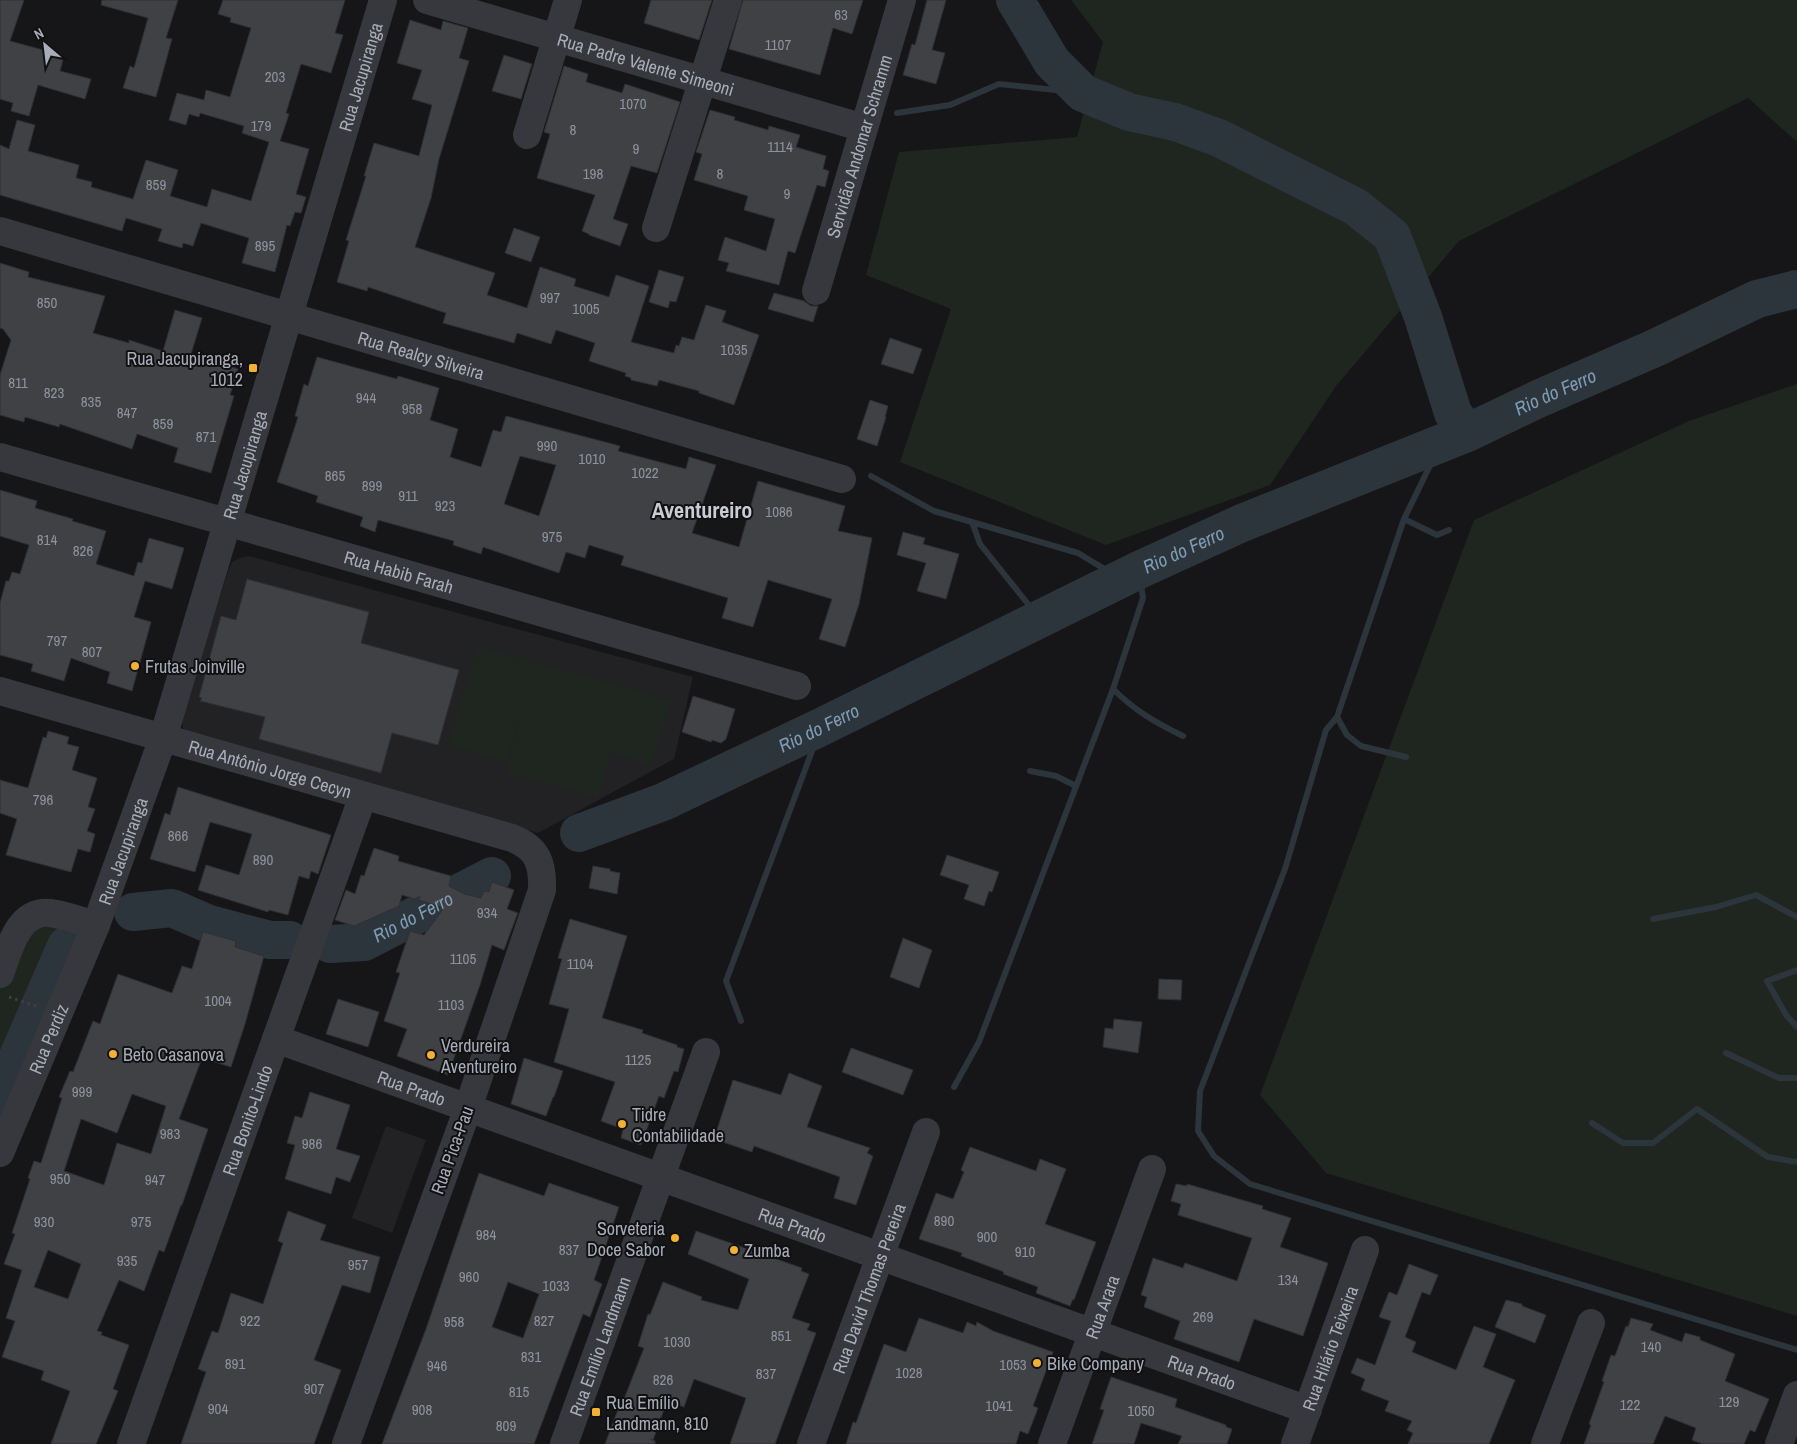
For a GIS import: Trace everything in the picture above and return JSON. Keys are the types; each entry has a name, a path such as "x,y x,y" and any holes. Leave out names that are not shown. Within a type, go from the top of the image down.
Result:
{"street":[{"name":"Rua Jacupiranga","path":"96,925 163,738 383,0"},
{"name":"Rua Padre Valente Simeoni","path":"427,0 864,128"},
{"path":"527,135 568,0"},
{"path":"656,228 728,0"},
{"name":"Servidão Andomar Schramm","path":"816,291 902,0"},
{"name":"Rua Realcy Silveira","path":"0,231 842,479"},
{"name":"Rua Habib Farah","path":"0,456 797,686"},
{"name":"Rua Antônio Jorge Cecyn","path":"0,691 512,838 522,842 536,854"},
{"name":"Rua Bonito-Lindo","path":"131,1444 364,796"},
{"name":"Rua Pica-Pau","path":"346,1444 468,1108 542,890 541,866 536,854"},
{"path":"3,985 14,937 20,926 27,920 38,915 50,913 96,925"},
{"name":"Rua Perdiz","path":"0,1153 96,925"},
{"name":"Rua Prado","path":"276,1039 1308,1410"},
{"name":"Rua Emílio Landmann","path":"564,1444 706,1052"},
{"name":"Rua David Thomas Pereira","path":"811,1444 926,1132"},
{"name":"Rua Arara","path":"1052,1444 1152,1169"},
{"name":"Rua Hilário Teixeira","path":"1295,1444 1364,1250"},
{"path":"1545,1444 1591,1323"},
{"path":"1779,1444 1797,1395"}],"path":[{"path":"3,985 37,1007"}],"shaded area":[{"path":"1071,0 1797,0 1797,142 1748,98 1459,241 1336,386 1270,485 1106,545 900,462 951,309 866,275 899,152 1077,137 1103,42"},
{"path":"1797,384 1797,1316 1326,1173 1260,1095 1474,520 1689,421"},
{"path":"249,556 693,677 674,759 538,833 188,733 183,728 182,719 228,571 232,562"},
{"path":"477,646 671,700 651,765 611,753 598,798 506,773 522,713 507,762 448,745"},
{"path":"44,921 70,928 73,937 0,1119 0,988 16,945"},
{"path":"386,1126 426,1140 392,1233 352,1218"}],"building":[{"path":"0,0 24,0 10,41 47,51 46,55 63,60 60,71 91,79 85,99 38,85 29,116 11,111 13,103 0,99"},
{"path":"102,0 178,0 166,38 172,39 156,97 123,88 130,66 134,68 148,18 101,5"},
{"path":"223,0 345,0 335,33 343,35 331,73 301,64 286,113 289,114 280,141 309,149 296,194 306,197 301,213 295,212 290,226 287,225 275,272 242,263 249,238 201,223 193,246 183,243 182,248 158,241 162,229 126,218 122,231 0,195 0,145 9,149 17,120 35,125 28,151 79,165 76,178 92,182 91,187 133,199 146,160 178,170 170,196 207,207 212,189 251,201 269,142 242,133 244,126 200,113 199,117 189,114 186,125 169,120 177,93 204,100 206,90 230,97 251,28 230,22 231,18 218,14"},
{"path":"651,0 712,0 699,40 644,23"},
{"path":"743,0 863,0 852,34 833,28 820,75 729,49"},
{"path":"927,0 946,0 932,50 945,53 936,84 903,75 912,44 915,45"},
{"path":"410,20 441,30 443,21 468,28 459,58 469,61 439,159 431,198 415,247 495,273 487,295 527,308 540,267 576,279 574,286 609,297 616,275 649,286 631,342 674,353 676,345 679,346 682,337 694,340 706,305 726,311 722,322 759,335 734,405 699,393 699,391 659,380 657,386 631,380 631,378 625,376 626,373 589,361 595,343 556,330 551,344 517,333 514,343 443,323 446,313 368,287 367,291 337,282 349,241 346,240 374,143 419,156 432,105 412,99 422,70 397,63"},
{"path":"504,55 532,64 521,99 492,91"},
{"path":"564,66 588,74 586,82 622,93 625,84 680,102 657,173 631,166 613,219 628,224 620,246 582,231 595,195 537,178 550,134 544,132"},
{"path":"710,110 735,117 734,120 768,130 769,126 800,135 796,147 826,156 823,169 829,171 825,187 817,185 795,253 788,251 779,285 726,271 729,263 718,260 725,237 766,251 775,219 744,210 748,196 694,180 702,154 696,152"},
{"path":"514,228 540,237 531,262 505,253"},
{"path":"0,263 29,272 28,277 105,296 93,333 129,343 129,340 163,351 175,310 202,318 191,354 238,369 230,395 234,396 211,473 174,462 178,448 137,434 132,449 60,424 59,427 25,417 24,422 0,415 0,375 11,340 3,329 0,328"},
{"path":"659,270 684,277 676,302 670,301 668,308 649,302"},
{"path":"774,293 804,301 811,306 818,306 813,322 768,309"},
{"path":"890,338 922,349 913,374 881,364"},
{"path":"317,357 397,379 398,376 439,388 430,420 458,429 450,457 481,467 493,430 501,432 506,416 620,446 618,451 686,469 689,457 716,465 692,533 739,547 758,481 845,506 838,531 872,538 859,604 845,647 819,639 832,599 768,580 753,627 722,618 728,598 621,565 624,556 589,545 585,558 566,552 559,573 483,547 481,554 453,545 454,541 378,520 375,532 360,526 363,517 316,502 318,496 277,482 298,417 295,416 304,384 308,386","holes":["520,456 556,465 539,516 504,504"]},
{"path":"870,400 888,406 877,446 857,439"},
{"path":"0,490 37,501 35,508 106,531 96,564 134,576 138,562 142,563 149,538 184,548 172,589 145,581 134,617 151,622 132,691 107,683 110,672 71,658 64,681 31,671 33,664 0,655 0,603 6,581 9,581 12,572 20,574 29,545 0,536"},
{"path":"903,532 925,538 923,544 959,554 946,599 917,591 926,563 897,555"},
{"path":"247,579 369,612 361,643 459,670 438,745 392,733 381,773 259,739 265,717 200,701 202,698 199,697 221,616 236,620"},
{"path":"693,696 735,709 726,739 721,743 712,740 711,742 682,732"},
{"path":"48,731 69,737 67,744 79,747 72,770 97,778 88,807 95,809 87,831 95,834 90,852 78,849 71,872 6,855 17,819 0,813 0,780 28,788 43,737 46,738"},
{"path":"178,787 331,835 318,874 311,871 309,879 299,876 288,915 269,910 268,912 198,890 206,865 239,875 252,834 210,822 195,872 150,859 165,813 170,815"},
{"path":"374,848 399,856 398,861 451,876 449,886 464,894 481,898 484,891 489,892 492,882 514,890 507,909 518,913 504,950 492,945 448,1075 397,1056 407,1029 384,1021 400,973 396,972 410,931 424,935 444,908 419,900 420,896 415,899 402,895 399,906 354,926 335,920 346,890 355,894 361,875 364,876"},
{"path":"947,855 999,872 992,892 989,891 984,906 964,899 969,885 940,875"},
{"path":"593,866 620,873 617,894 589,888"},
{"path":"570,919 627,936 602,1018 643,1030 642,1033 684,1049 678,1072 674,1071 664,1098 659,1096 641,1145 621,1138 623,1129 601,1121 615,1082 554,1062 569,1009 549,1004 562,959 558,958"},
{"path":"203,932 236,941 235,947 264,956 231,1067 202,1058 179,1119 208,1129 164,1252 159,1250 144,1291 119,1280 97,1331 102,1332 101,1335 129,1345 113,1389 118,1391 96,1444 51,1444 70,1391 41,1380 44,1371 2,1357 15,1321 6,1318 22,1270 4,1264 15,1234 12,1233 30,1179 28,1178 34,1161 41,1163 62,1098 59,1097 70,1071 73,1072 93,1021 100,1024 118,974 172,993 182,966 192,969","holes":["132,1094 166,1106 151,1154 117,1143 104,1185 64,1171 81,1119 117,1133","48,1250 81,1264 68,1299 34,1287"]},
{"path":"903,938 932,950 919,988 890,977"},
{"path":"1159,979 1182,980 1181,1000 1158,999"},
{"path":"338,999 379,1012 368,1047 326,1034"},
{"path":"1114,1019 1142,1022 1138,1053 1103,1047 1105,1028 1113,1029"},
{"path":"851,1048 913,1070 903,1095 842,1072"},
{"path":"524,1058 563,1071 546,1116 511,1104"},
{"path":"789,1073 822,1086 807,1127 870,1148 867,1153 873,1156 856,1205 834,1198 840,1177 754,1146 752,1152 714,1139 733,1080 781,1095"},
{"path":"310,1092 350,1105 336,1149 360,1156 350,1182 336,1177 331,1194 285,1179 295,1145 287,1143 295,1116 302,1118"},
{"path":"970,1147 1036,1171 1040,1159 1066,1169 1045,1224 1096,1242 1070,1306 1036,1293 1038,1287 961,1256 962,1253 919,1239 936,1193 953,1199 964,1172 961,1170"},
{"path":"479,1173 544,1196 549,1183 619,1207 594,1280 602,1284 590,1317 583,1314 534,1444 382,1444 426,1329","holes":["508,1282 539,1294 523,1338 492,1327"]},
{"path":"1176,1184 1187,1186 1187,1184 1263,1206 1262,1209 1291,1218 1280,1247 1328,1263 1303,1336 1254,1319 1239,1362 1174,1339 1180,1321 1144,1307 1147,1297 1141,1295 1153,1258 1183,1268 1185,1263 1237,1281 1252,1238 1178,1215 1181,1204 1171,1201"},
{"path":"288,1211 326,1225 320,1240 380,1257 370,1293 342,1285 314,1360 341,1370 314,1444 181,1444 206,1372 198,1369 212,1331 218,1333 231,1293 263,1304 283,1243 278,1241"},
{"path":"696,1231 802,1268 801,1271 809,1274 792,1318 810,1324 807,1330 816,1333 775,1444 730,1444 746,1398 694,1379 684,1407 667,1401 653,1440 650,1439 655,1441 655,1444 605,1444 644,1348 638,1346 648,1314 650,1315 663,1282 702,1297 701,1300 738,1310 749,1279 688,1254"},
{"path":"1409,1264 1438,1275 1430,1295 1422,1292 1405,1337 1416,1342 1412,1352 1456,1370 1474,1326 1496,1334 1483,1367 1515,1380 1489,1444 1408,1444 1413,1433 1407,1430 1412,1421 1385,1411 1389,1401 1361,1390 1365,1379 1351,1373 1357,1358 1375,1365 1391,1321 1379,1317 1389,1292 1397,1295"},
{"path":"1506,1300 1522,1304 1522,1306 1546,1315 1535,1343 1495,1327"},
{"path":"919,1318 963,1333 967,1322 976,1326 977,1322 993,1331 1053,1352 1033,1406 1038,1408 1028,1434 1020,1431 1016,1444 846,1444 853,1422 856,1423 884,1344 906,1352"},
{"path":"1631,1318 1653,1324 1650,1330 1682,1342 1685,1333 1700,1337 1700,1340 1735,1354 1725,1381 1769,1399 1755,1432 1750,1430 1744,1444 1702,1444 1692,1440 1696,1428 1665,1416 1653,1444 1584,1444 1611,1355 1615,1356 1626,1326 1628,1327"},
{"path":"1111,1377 1177,1399 1175,1407 1226,1425 1226,1427 1232,1429 1227,1444 1178,1444 1182,1436 1141,1423 1134,1444 1092,1444 1104,1410 1100,1409"}],"waterway":[{"path":"1015,0 1052,62 1083,93 1129,112 1175,122 1219,138 1356,207 1392,236 1423,317 1453,413 1467,433"},
{"path":"897,113 950,105 999,84 1083,93"},
{"name":"Rio do Ferro","path":"579,833 663,802 821,727 1139,570 1242,523 1467,433 1538,399 1655,348 1757,299 1797,289"},
{"path":"1441,443 1404,519 1337,717 1326,730 1285,869 1200,1091 1198,1131 1214,1156 1250,1184 1797,1350"},
{"path":"871,476 934,511 1078,553 1121,579"},
{"path":"1404,519 1437,535 1449,530"},
{"path":"972,522 980,544 1028,604 1037,621"},
{"path":"954,1087 979,1042 1113,689 1143,598 1139,570"},
{"path":"1113,689 1146,716 1183,736"},
{"path":"1337,717 1347,735 1361,746 1406,757"},
{"path":"741,1021 726,981 821,727"},
{"path":"1030,771 1056,776 1076,786"},
{"name":"Rio do Ferro","path":"330,944 364,942 492,876"},
{"path":"1653,919 1716,907 1756,895 1797,917"},
{"name":"Rio do Ferro","path":"133,912 172,908 209,924 270,940 290,940"},
{"name":"Rio do Ferro","path":"0,1098 66,946"},
{"path":"1797,970 1767,981 1786,1015 1797,1027"},
{"path":"1726,1053 1779,1078 1797,1078"},
{"path":"1592,1123 1623,1143 1653,1143 1697,1109 1768,1157 1797,1162"}],"place":[{"name":"Rua Jacupiranga, 1012","path":"253,368"},
{"name":"Frutas Joinville","path":"135,666"},
{"name":"Beto Casanova","path":"113,1054"},
{"name":"Verdureira Aventureiro","path":"431,1055"},
{"name":"Tidre Contabilidade","path":"622,1124"},
{"name":"Sorveteria Doce Sabor","path":"675,1238"},
{"name":"Zumba","path":"734,1250"},
{"name":"Bike Company","path":"1037,1363"},
{"name":"Rua Emílio Landmann, 810","path":"596,1412"}],"district":[{"name":"Aventureiro","path":"702,510"}]}
